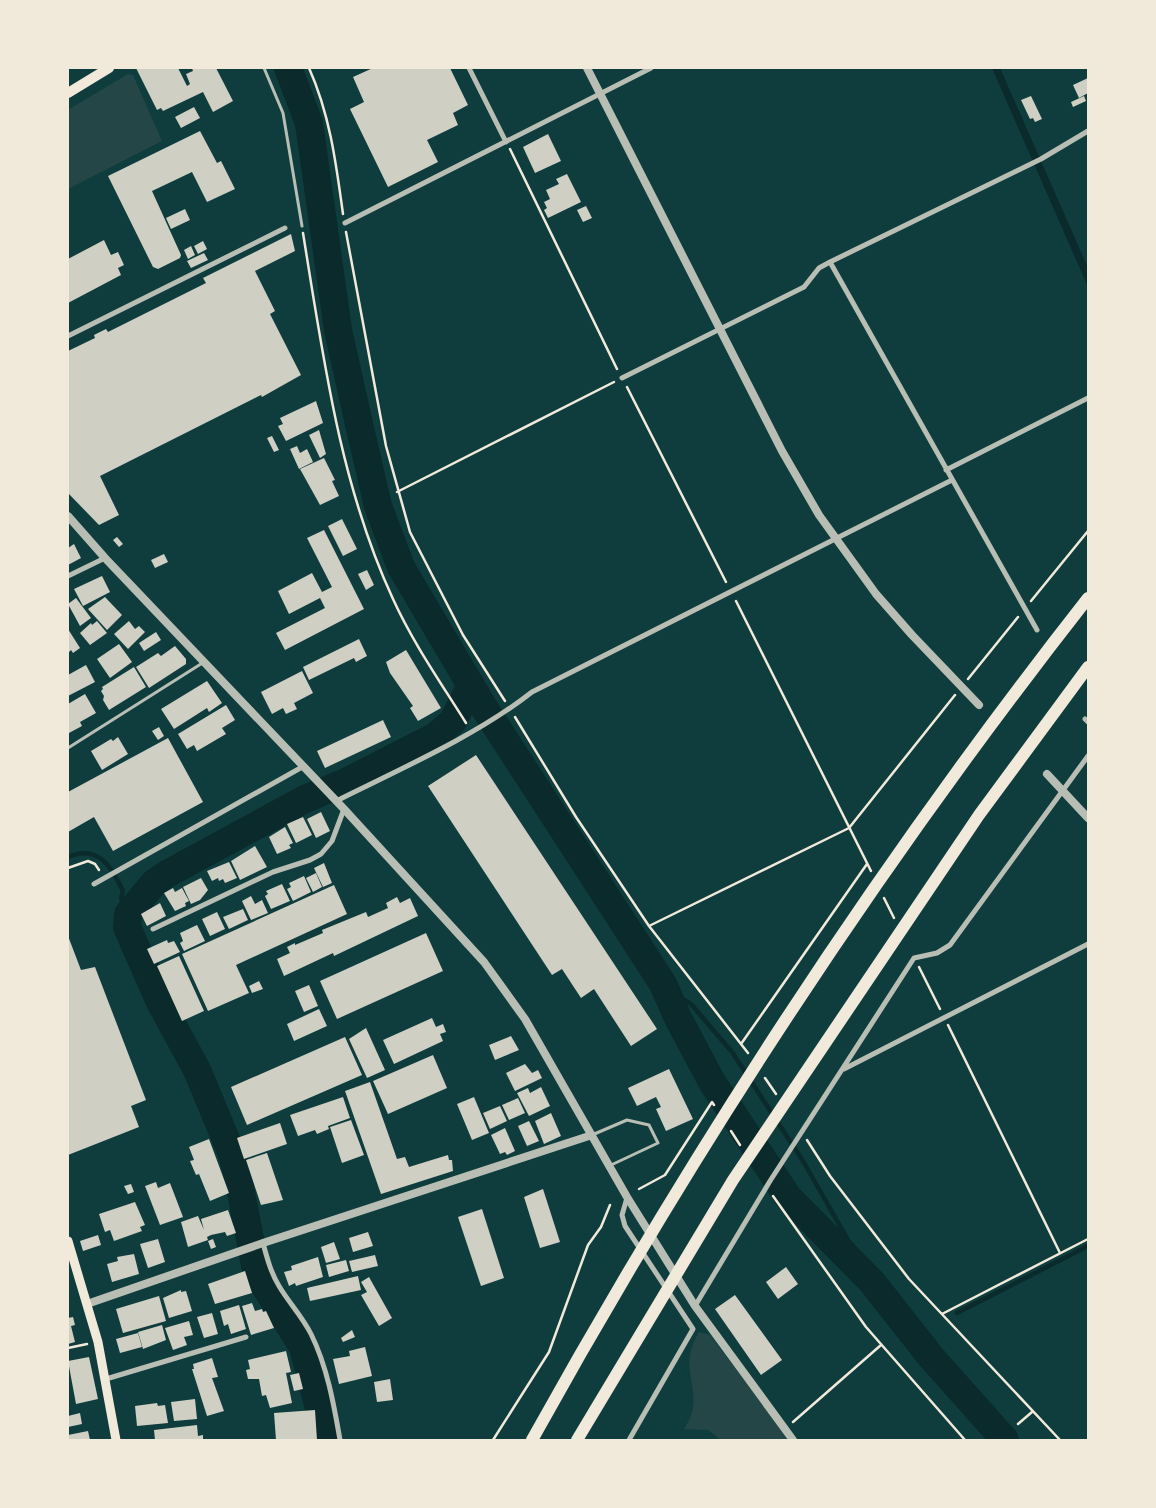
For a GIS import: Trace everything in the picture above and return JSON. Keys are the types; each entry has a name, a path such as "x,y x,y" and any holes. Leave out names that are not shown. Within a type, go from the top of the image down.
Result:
{"highway":[{"path":"532,1440 698,1158 799,998 889,867 1030,672 1088,598"},
{"path":"577,1440 733,1180 978,815 1088,667"}],"main road":[{"path":"68,93 109,68"},
{"path":"68,1241 98,1342 116,1440"}],"street":[{"path":"469,68 506,142"},
{"path":"587,68 601,92 795,476 835,539 876,594 980,705"},
{"path":"345,223 651,68"},
{"path":"622,378 804,287 819,268 830,262 1034,163 1088,131"},
{"path":"68,336 285,228"},
{"path":"830,262 1037,630"},
{"path":"946,470 1088,398"},
{"path":"334,798 474,730 508,710 532,692 952,480"},
{"path":"68,516 105,558 304,766 440,912 504,988 525,1019 627,1197 695,1306 793,1440"},
{"path":"68,576 105,558"},
{"path":"695,1306 766,1187 914,958 936,953 950,945 1088,756"},
{"path":"94,884 304,766"},
{"path":"1047,774 1088,818"},
{"path":"153,929 273,872 322,854 332,841 344,809"},
{"path":"842,1070 1088,944"},
{"path":"87,1304 592,1135"},
{"path":"627,1197 622,1215 625,1226 693,1329 629,1440"},
{"path":"261,1245 279,1286 302,1317 312,1335 334,1407 340,1440"},
{"path":"106,1379 246,1337"}],"lane":[{"path":"264,68 283,113 302,226"},
{"path":"68,748 204,662"},
{"path":"592,1135 627,1120 649,1125 658,1143 609,1166"}],"path":[{"path":"309,68 325,107 332,134 345,223 366,342 397,492 410,532 463,635 576,817 649,926 752,1060"},
{"path":"506,142 622,378 871,872"},
{"path":"302,226 320,340 345,457 362,520 401,616 462,717"},
{"path":"397,492 622,378"},
{"path":"649,926 849,828 1088,531"},
{"path":"68,868 88,861 94,864 103,878"},
{"path":"741,1044 867,864"},
{"path":"880,890 897,924"},
{"path":"914,958 1060,1253"},
{"path":"763,1076 779,1100"},
{"path":"801,1132 830,1176 909,1279 1060,1440"},
{"path":"766,1187 882,1345 965,1440"},
{"path":"493,1440 549,1352 588,1245 601,1227 610,1205"},
{"path":"942,1314 1088,1239"},
{"path":"68,1348 98,1342"},
{"path":"785,1430 882,1345"},
{"path":"1018,1424 1033,1412"}],"shaded area":[{"path":"992,68 1000,68 1088,268 1088,287"},
{"path":"128,74 133,75 162,141 68,189 68,110"},
{"path":"699,1332 710,1335 790,1440 721,1440 708,1430 684,1429 691,1416 693,1404 690,1359 692,1346"}],"building":[{"path":"136,68 178,68 187,86 190,84 186,74 193,71 192,68 216,68 233,101 213,112 203,92 163,111 161,108 157,110"},
{"path":"373,68 450,68 468,105 453,113 458,125 427,140 438,162 388,187 350,109 364,102 353,77"},
{"path":"1088,78 1088,93 1079,98 1073,85"},
{"path":"1031,96 1042,119 1035,122 1033,118 1030,119 1021,100"},
{"path":"1084,96 1086,101 1073,107 1071,102"},
{"path":"194,107 200,118 181,128 175,117"},
{"path":"200,131 217,163 221,161 235,189 207,202 192,172 152,191 181,255 180,258 158,269 153,267 108,176"},
{"path":"548,134 561,161 535,173 523,147"},
{"path":"567,174 581,202 548,218 544,210 547,208 544,202 550,199 546,190 559,184 556,179"},
{"path":"586,206 592,218 583,222 577,210"},
{"path":"185,209 190,220 171,229 166,218"},
{"path":"291,234 295,251 255,271 275,311 270,314 301,375 262,397 261,395 100,476 119,515 99,525 68,493 68,351 95,338 94,335 106,329 108,332 206,283 203,278"},
{"path":"104,240 111,255 118,252 124,265 118,268 121,275 68,303 68,259"},
{"path":"203,241 207,249 198,254 194,246"},
{"path":"191,246 195,255 188,259 184,250"},
{"path":"204,253 208,260 191,268 187,261"},
{"path":"316,401 323,423 286,441 278,426 283,424 280,418"},
{"path":"319,430 326,454 320,458 309,435"},
{"path":"272,436 279,450 274,452 267,438"},
{"path":"297,446 300,453 307,449 313,462 299,469 290,449"},
{"path":"324,458 335,480 332,481 339,496 320,505 300,469"},
{"path":"342,519 357,549 343,556 328,526"},
{"path":"324,530 364,609 285,650 276,633 325,608 320,598 289,614 278,591 312,573 322,592 332,587 307,538"},
{"path":"117,537 123,544 119,547 113,540"},
{"path":"74,544 81,558 68,565 68,548"},
{"path":"164,554 168,562 155,568 151,560"},
{"path":"367,570 374,585 366,590 358,574"},
{"path":"102,576 110,592 83,606 74,589"},
{"path":"105,597 122,615 107,630 88,609"},
{"path":"76,598 91,618 80,626 68,604"},
{"path":"97,621 107,633 90,645 80,633 91,623 92,625"},
{"path":"129,621 135,629 139,626 145,632 128,649 114,634"},
{"path":"68,629 80,648 73,653 71,650 68,653"},
{"path":"156,632 161,640 144,651 139,643"},
{"path":"359,639 367,656 356,662 354,658 309,680 303,667"},
{"path":"119,644 132,662 110,678 97,659"},
{"path":"175,646 186,659 186,664 149,688 136,667 158,653 161,656"},
{"path":"406,650 441,708 418,721 410,708 413,706 390,673 386,662"},
{"path":"86,665 95,682 68,696 68,675"},
{"path":"134,667 146,687 109,710 103,700 102,687"},
{"path":"302,671 313,693 294,703 297,709 286,714 283,708 272,714 261,692"},
{"path":"207,681 222,703 209,712 207,708 174,729 161,709"},
{"path":"85,694 96,713 80,722 82,726 69,733 68,704"},
{"path":"226,705 235,720 222,728 226,734 197,751 194,745 187,749 178,734"},
{"path":"383,720 391,737 325,768 317,751"},
{"path":"159,727 164,736 158,740 152,731"},
{"path":"118,737 128,754 102,770 91,751"},
{"path":"168,738 203,802 113,851 94,817 68,832 68,792"},
{"path":"476,755 657,1029 631,1046 594,989 581,998 562,969 552,975 428,786"},
{"path":"321,812 330,831 316,838 307,819"},
{"path":"303,817 312,835 296,843 287,824"},
{"path":"285,827 293,843 289,845 291,848 277,854 269,837"},
{"path":"255,846 267,867 240,880 231,861"},
{"path":"229,862 237,878 225,883 223,879 219,881 218,878 212,881 207,871"},
{"path":"324,863 332,883 323,887 314,868"},
{"path":"316,873 322,887 313,892 306,878"},
{"path":"304,876 311,892 293,901 287,889 291,887 289,883"},
{"path":"201,878 208,890 200,900 191,904 183,887"},
{"path":"282,884 290,901 271,909 265,896 268,894 266,891"},
{"path":"334,885 347,914 236,965 249,993 208,1011 182,954"},
{"path":"173,888 175,892 182,888 189,901 185,903 186,906 175,911 164,893"},
{"path":"251,896 255,904 262,900 268,913 251,920 242,901"},
{"path":"397,897 400,903 410,898 418,916 334,956 333,953 284,976 277,959 290,953 287,947 323,933 322,930 366,912 368,917 388,908 386,903"},
{"path":"160,903 166,916 147,926 141,914"},
{"path":"243,909 248,920 229,929 223,917"},
{"path":"217,912 225,929 210,936 202,919"},
{"path":"197,925 205,941 184,951 180,943 183,941 180,933"},
{"path":"426,933 443,971 337,1019 320,981"},
{"path":"68,936 81,970 95,967 146,1100 131,1106 139,1127 68,1155"},
{"path":"167,940 168,943 174,941 180,952 154,964 147,949"},
{"path":"179,956 204,1011 182,1021 157,966"},
{"path":"259,981 263,989 252,993 249,986"},
{"path":"309,985 318,1006 304,1012 295,991"},
{"path":"319,1009 327,1026 294,1041 287,1024"},
{"path":"432,1018 436,1027 443,1024 446,1032 440,1034 443,1041 394,1064 383,1040"},
{"path":"366,1028 385,1070 367,1078 349,1039"},
{"path":"511,1036 519,1050 495,1060 489,1045"},
{"path":"345,1037 362,1075 247,1125 231,1087"},
{"path":"433,1055 447,1088 388,1114 373,1081"},
{"path":"525,1064 532,1073 538,1070 542,1078 515,1091 506,1073"},
{"path":"669,1069 693,1119 666,1131 656,1109 661,1107 656,1097 637,1106 628,1088"},
{"path":"370,1082 397,1159 405,1157 409,1167 448,1155 449,1160 452,1160 453,1171 381,1194 345,1091"},
{"path":"541,1087 550,1106 529,1116 517,1093 528,1088 530,1093"},
{"path":"343,1097 350,1118 328,1126 329,1129 317,1134 315,1130 298,1136 290,1115"},
{"path":"474,1097 489,1133 472,1140 457,1104"},
{"path":"518,1098 525,1113 509,1120 502,1105"},
{"path":"500,1106 507,1121 490,1129 483,1113"},
{"path":"551,1113 561,1136 544,1144 535,1121"},
{"path":"351,1120 364,1155 342,1163 330,1127"},
{"path":"529,1121 539,1141 527,1146 518,1126"},
{"path":"280,1123 287,1144 244,1159 237,1138"},
{"path":"505,1128 515,1151 507,1155 505,1152 500,1154 491,1135"},
{"path":"209,1139 229,1193 210,1201 199,1174 196,1175 190,1161 194,1160 189,1147"},
{"path":"267,1153 283,1200 261,1205 246,1160"},
{"path":"156,1182 158,1188 170,1183 183,1217 160,1225 145,1186"},
{"path":"131,1184 134,1192 128,1194 124,1186"},
{"path":"543,1189 560,1242 540,1248 524,1197"},
{"path":"135,1202 145,1225 140,1227 142,1231 114,1241 110,1230 105,1232 99,1214"},
{"path":"482,1209 504,1278 481,1286 458,1217"},
{"path":"228,1210 236,1233 227,1236 225,1232 211,1235 207,1237 208,1240 188,1247 181,1222 198,1216 204,1230 201,1219"},
{"path":"368,1232 373,1246 353,1252 349,1238"},
{"path":"98,1235 101,1245 83,1251 80,1241"},
{"path":"158,1239 165,1262 148,1268 140,1244"},
{"path":"213,1239 216,1247 211,1249 208,1241"},
{"path":"334,1242 340,1259 326,1263 321,1247"},
{"path":"134,1254 139,1274 112,1282 107,1264 118,1261 117,1257"},
{"path":"375,1255 378,1266 352,1272 349,1261"},
{"path":"318,1257 323,1277 296,1286 295,1283 289,1286 284,1272 292,1270 291,1266"},
{"path":"346,1260 349,1271 329,1277 326,1265"},
{"path":"786,1267 798,1284 778,1299 766,1282"},
{"path":"245,1271 252,1293 215,1304 208,1284"},
{"path":"358,1276 361,1290 310,1301 307,1288"},
{"path":"369,1277 392,1318 379,1326 361,1295 367,1292 361,1282"},
{"path":"181,1290 181,1292 186,1291 192,1311 169,1318 163,1298"},
{"path":"735,1295 782,1360 761,1375 715,1309"},
{"path":"159,1296 166,1321 123,1333 116,1309"},
{"path":"252,1303 255,1311 262,1309 263,1312 266,1311 274,1328 251,1335 242,1306"},
{"path":"239,1305 246,1329 231,1334 228,1324 224,1326 220,1311"},
{"path":"212,1313 218,1334 204,1338 197,1317"},
{"path":"73,1317 75,1325 71,1326 75,1342 68,1344 68,1318"},
{"path":"189,1321 193,1335 184,1337 187,1345 173,1350 165,1328"},
{"path":"162,1325 166,1340 143,1349 138,1332"},
{"path":"352,1330 355,1337 343,1342 341,1338"},
{"path":"138,1333 142,1347 120,1353 116,1339"},
{"path":"365,1347 372,1376 339,1384 333,1359 350,1356 349,1351"},
{"path":"286,1351 291,1372 286,1373 292,1403 270,1408 266,1395 262,1396 259,1379 248,1379 246,1370 250,1369 248,1360"},
{"path":"89,1357 98,1399 76,1404 68,1361"},
{"path":"212,1358 218,1377 212,1378 224,1411 207,1416 192,1369 194,1369 193,1364"},
{"path":"299,1373 303,1389 294,1391 290,1375"},
{"path":"390,1379 393,1400 377,1402 374,1382"},
{"path":"195,1399 197,1419 174,1421 171,1402"},
{"path":"157,1403 158,1406 165,1405 168,1423 137,1426 135,1406"},
{"path":"315,1410 317,1440 276,1440 274,1413"},
{"path":"80,1413 82,1424 68,1427 68,1416"},
{"path":"197,1425 198,1436 203,1435 203,1440 155,1440 154,1430"},
{"path":"88,1431 90,1440 68,1440 68,1435"}],"waterway":[{"path":"288,68 309,123 338,330 359,424 378,506 401,567 483,706 663,984 678,1018 712,1082 788,1197 872,1282 931,1357 1005,1440"},
{"path":"327,1440 303,1347 261,1280 255,1265 232,1154 197,1070 160,1002 127,927 128,914 154,883 167,874 305,799 346,782 436,736 453,721 471,685"},
{"path":"68,857 88,853 102,860 114,873 123,891 121,898 128,914"},
{"path":"665,989 691,1004 732,1052 803,1161 872,1282"},
{"path":"957,1313 1088,1246"}]}
